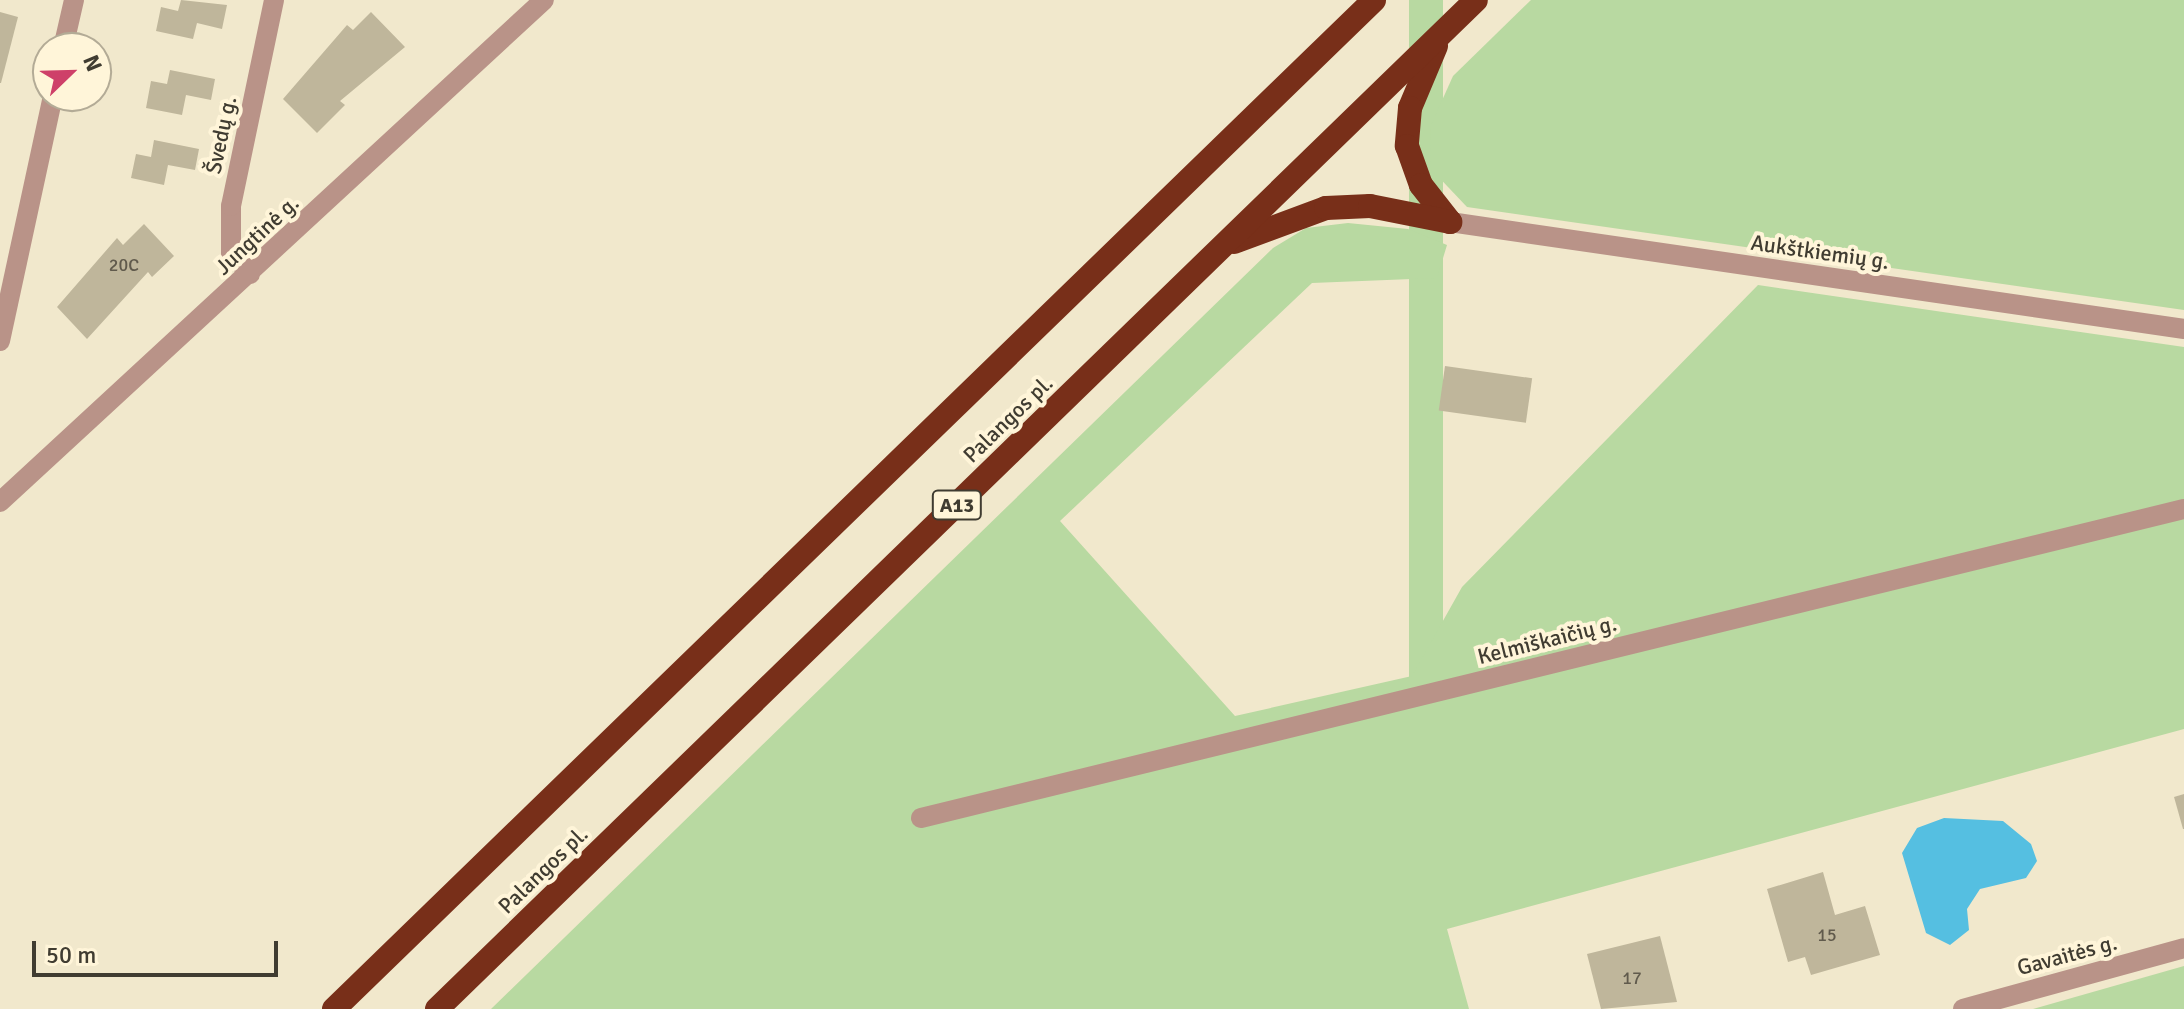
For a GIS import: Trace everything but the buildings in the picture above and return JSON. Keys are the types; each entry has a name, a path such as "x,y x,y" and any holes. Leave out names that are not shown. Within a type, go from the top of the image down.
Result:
{"highway":[{"name":"Palangos pl.","path":"334,1009 1374,0"},
{"name":"Palangos pl.","path":"437,1009 1476,0"},
{"path":"1440,35 1410,108 1407,146 1421,185 1450,222"},
{"path":"1224,245 1326,208 1370,206 1450,222"}],"street":[{"path":"67,32 74,0"},
{"name":"Švedų g.","path":"250,274 231,252 231,206 274,0"},
{"name":"Jungtinė g.","path":"0,502 544,0"},
{"path":"0,341 50,112"},
{"name":"Aukštkiemių g.","path":"1450,222 2184,329"},
{"name":"Kelmiškaičių g.","path":"921,818 2184,509"},
{"name":"Gavaitės g.","path":"1963,1009 2184,948"}],"green space":[{"path":"1409,0 1443,0 1443,1009 1409,1009"},
{"path":"1531,0 2184,0 2184,310 1467,207 1430,168 1431,125 1453,76"},
{"path":"1348,223 1408,229 1447,245 1437,278 1312,283 1060,521 1235,716 1412,676 1462,587 1758,285 2184,347 2184,729 1447,929 1469,1009 491,1009 1273,248 1306,228"},
{"path":"2184,966 2184,1009 2033,1009"}],"water":[{"path":"1944,818 2003,821 2031,844 2037,861 2026,878 1980,889 1967,909 1969,930 1950,945 1926,933 1902,853 1917,828"}]}
